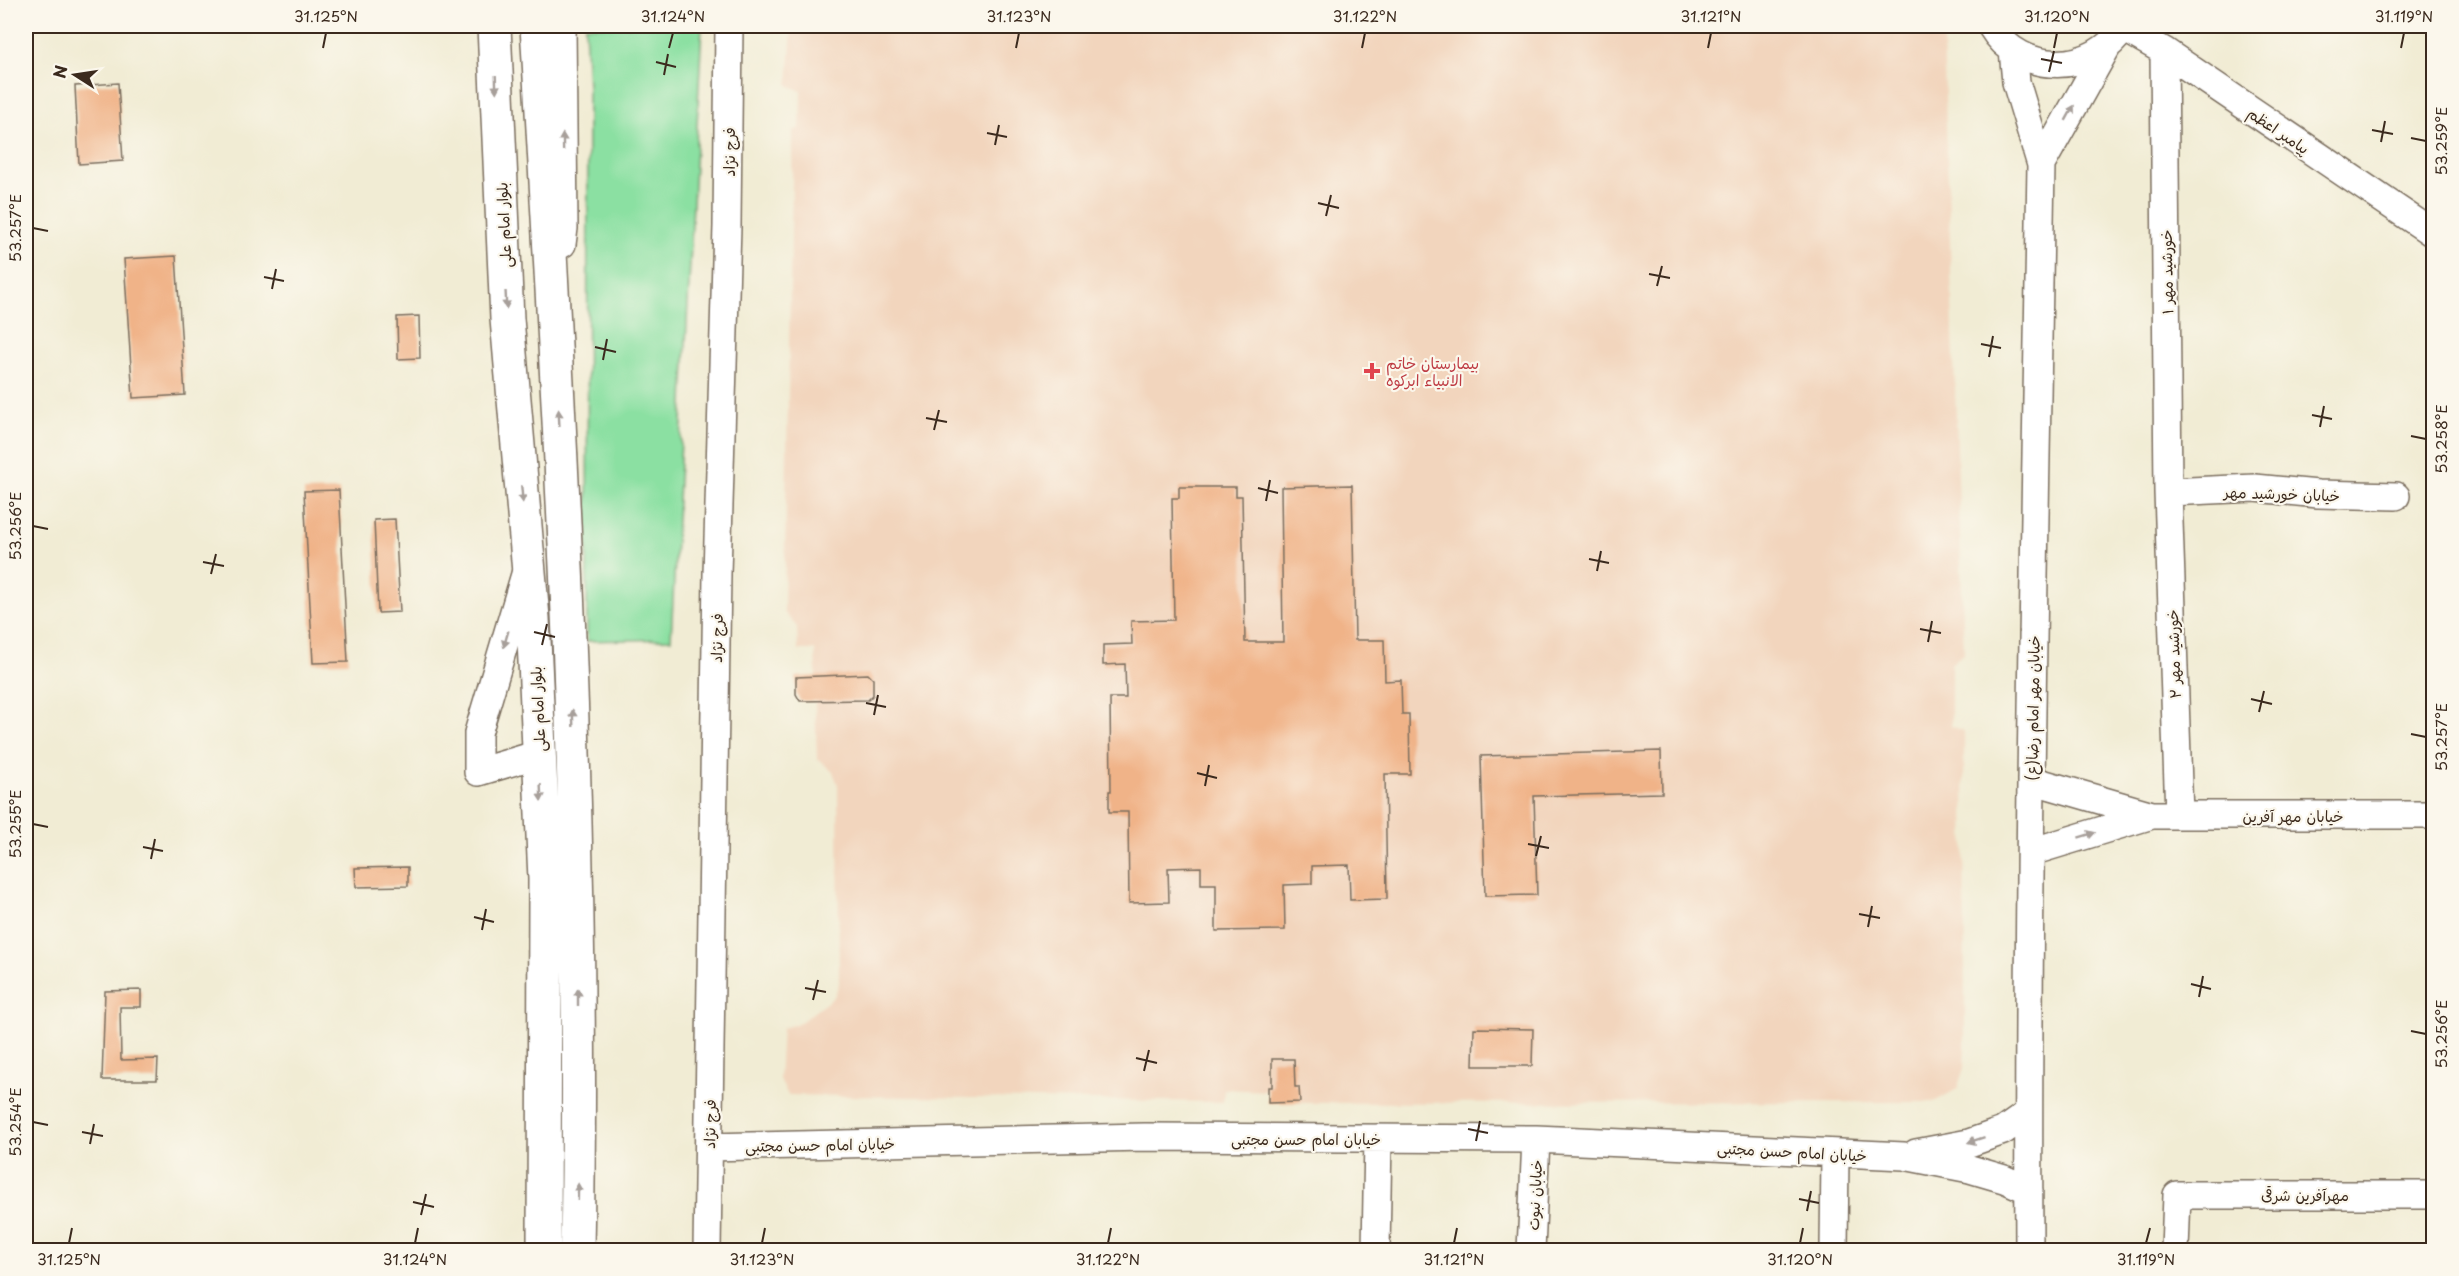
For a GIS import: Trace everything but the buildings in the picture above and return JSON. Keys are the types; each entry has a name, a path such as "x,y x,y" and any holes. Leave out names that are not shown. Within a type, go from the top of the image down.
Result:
{"main road":[{"name":"بلوار امام علی","path":"494,26 507,320 528,562 540,754 545,879 544,1251"},
{"path":"537,26 554,304 578,867 577,1251"},
{"path":"536,668 571,666"}],"street":[{"path":"554,304 564,228 562,26"},
{"name":"فرج نژاد","path":"706,1251 729,26"},
{"path":"1991,26 2013,51 2036,62 2060,65 2085,60 2118,34"},
{"path":"2041,165 2118,34"},
{"name":"پیامبر اعظم","path":"2118,34 2164,51 2433,234"},
{"path":"2013,51 2016,82 2041,165"},
{"name":"خورشید مهر ۱","path":"2164,51 2168,492"},
{"name":"خیابان مهر امام رضا(ع)","path":"2029,1251 2027,1114 2041,165"},
{"name":"خیابان خورشید مهر","path":"2168,492 2255,489 2318,494 2396,496"},
{"name":"خورشید مهر ۲","path":"2168,492 2178,815"},
{"path":"528,562 478,733 478,772 540,754"},
{"name":"خیابان مهر آفرین","path":"2031,780 2152,815 2433,815"},
{"name":"خیابان مهر آفرین","path":"2031,852 2152,815"},
{"name":"خیابان امام حسن مجتبی","path":"1904,1156 1969,1143 2003,1131 2027,1114"},
{"name":"خیابان امام حسن مجتبی","path":"709,1147 1145,1137 1536,1139 1904,1156 1970,1169 2004,1179 2029,1190"},
{"path":"1376,1251 1378,1138"},
{"name":"خیابان نبوت","path":"1531,1251 1536,1139"},
{"path":"1834,1251 1835,1154"},
{"name":"مهرآفرین شرقی","path":"2175,1251 2177,1195 2433,1195"}],"shaded area":[{"name":"بیمارستان خاتم الانبیاء ابرکوه","path":"792,26 1922,26 1943,37 1964,653 1951,664 1951,726 1964,731 1965,1045 1964,1068 1957,1089 1934,1102 1268,1103 1268,1091 1224,1089 1223,1102 788,1095 779,1079 782,1028 798,1024 834,997 839,984 838,785 833,772 817,758 815,701 800,701 796,694 796,681 800,677 816,676 815,650 798,650 797,627 784,612 793,131 800,128 801,91 788,85"}],"green space":[{"path":"585,26 702,26 671,639 587,641 588,88"}],"place":[{"name":"بیمارستان خاتم الانبیاء ابرکوه","path":"1372,371"}]}
